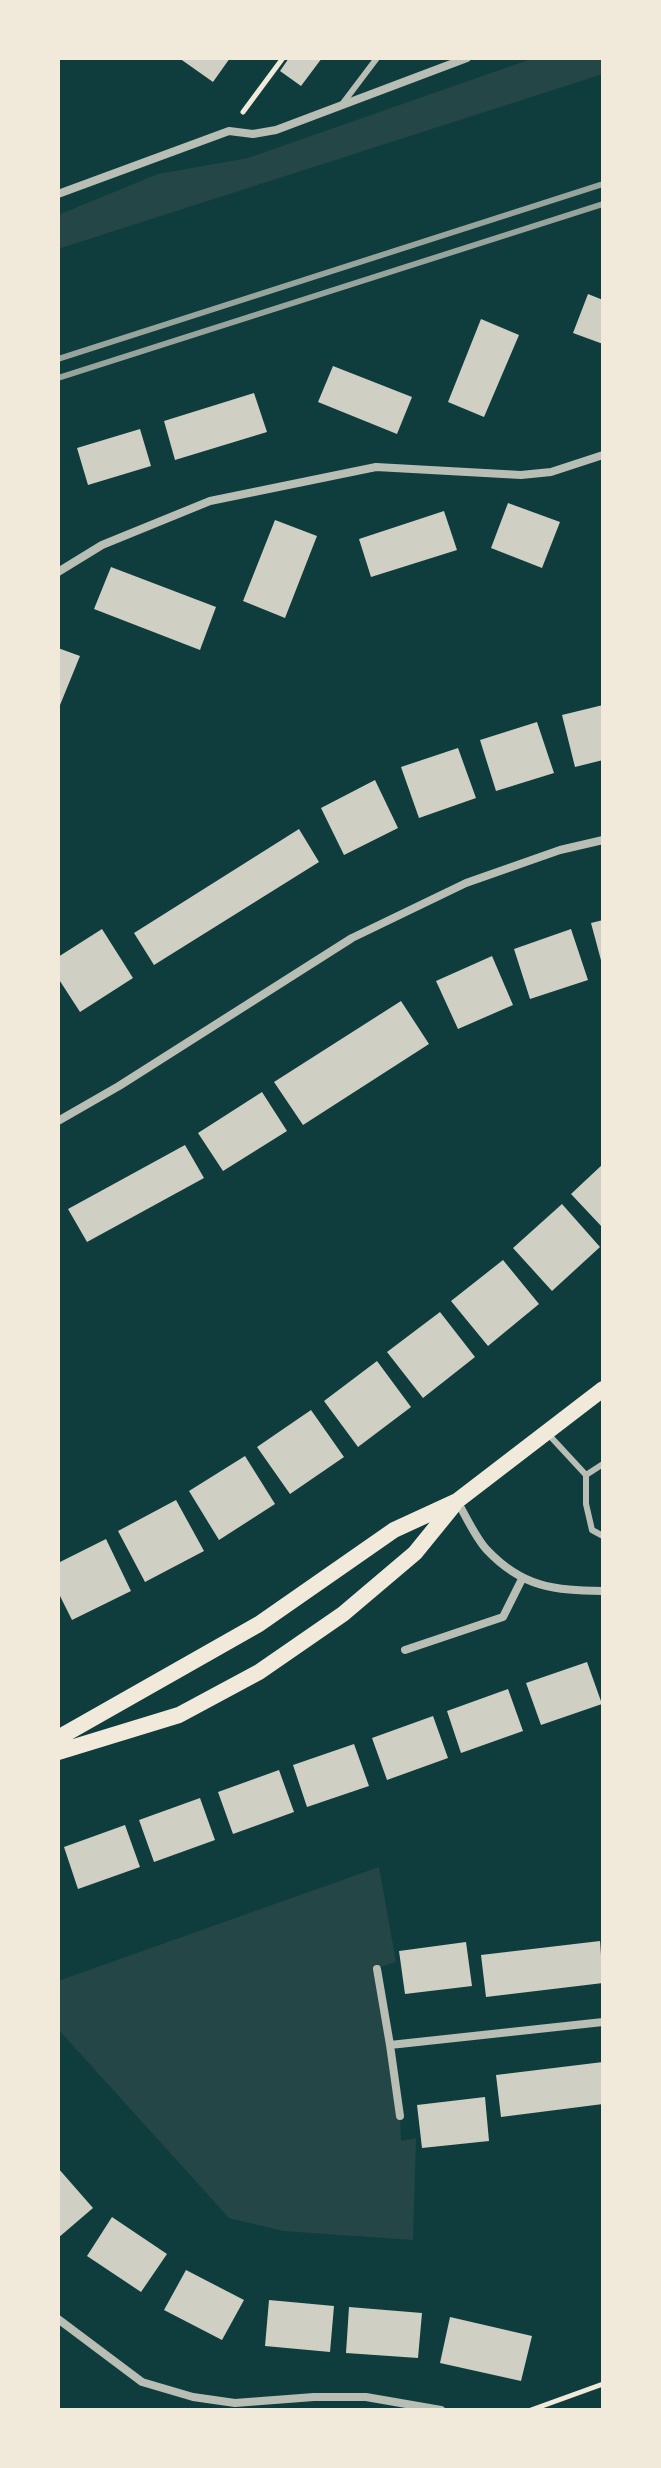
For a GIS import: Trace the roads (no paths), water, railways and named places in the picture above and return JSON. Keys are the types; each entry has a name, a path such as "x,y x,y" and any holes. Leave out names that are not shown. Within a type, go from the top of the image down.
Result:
{"main road":[{"path":"58,1738 259,1624 394,1530 457,1501 603,1389"},
{"path":"58,1752 179,1715 259,1672 343,1614 415,1553 457,1501"}],"street":[{"path":"58,194 229,131 253,134 276,130 467,58"},
{"path":"58,572 102,545 210,501 376,467 521,475 551,472 603,455"},
{"path":"58,1121 119,1086 352,938 466,883 560,850 603,840"},
{"path":"457,1501 485,1549 522,1579 560,1590 603,1591"},
{"path":"405,1650 503,1617 522,1579"},
{"path":"377,1969 400,2116"},
{"path":"390,2045 603,2022"},
{"path":"58,2319 142,2382 193,2397 235,2403 366,2397 441,2410"}],"lane":[{"path":"341,105 377,58"},
{"path":"546,1432 586,1475 588,1519 592,1530 603,1536"},
{"path":"586,1475 603,1464"}],"railway":[{"path":"58,359 603,184"},
{"path":"58,378 603,204"}]}
